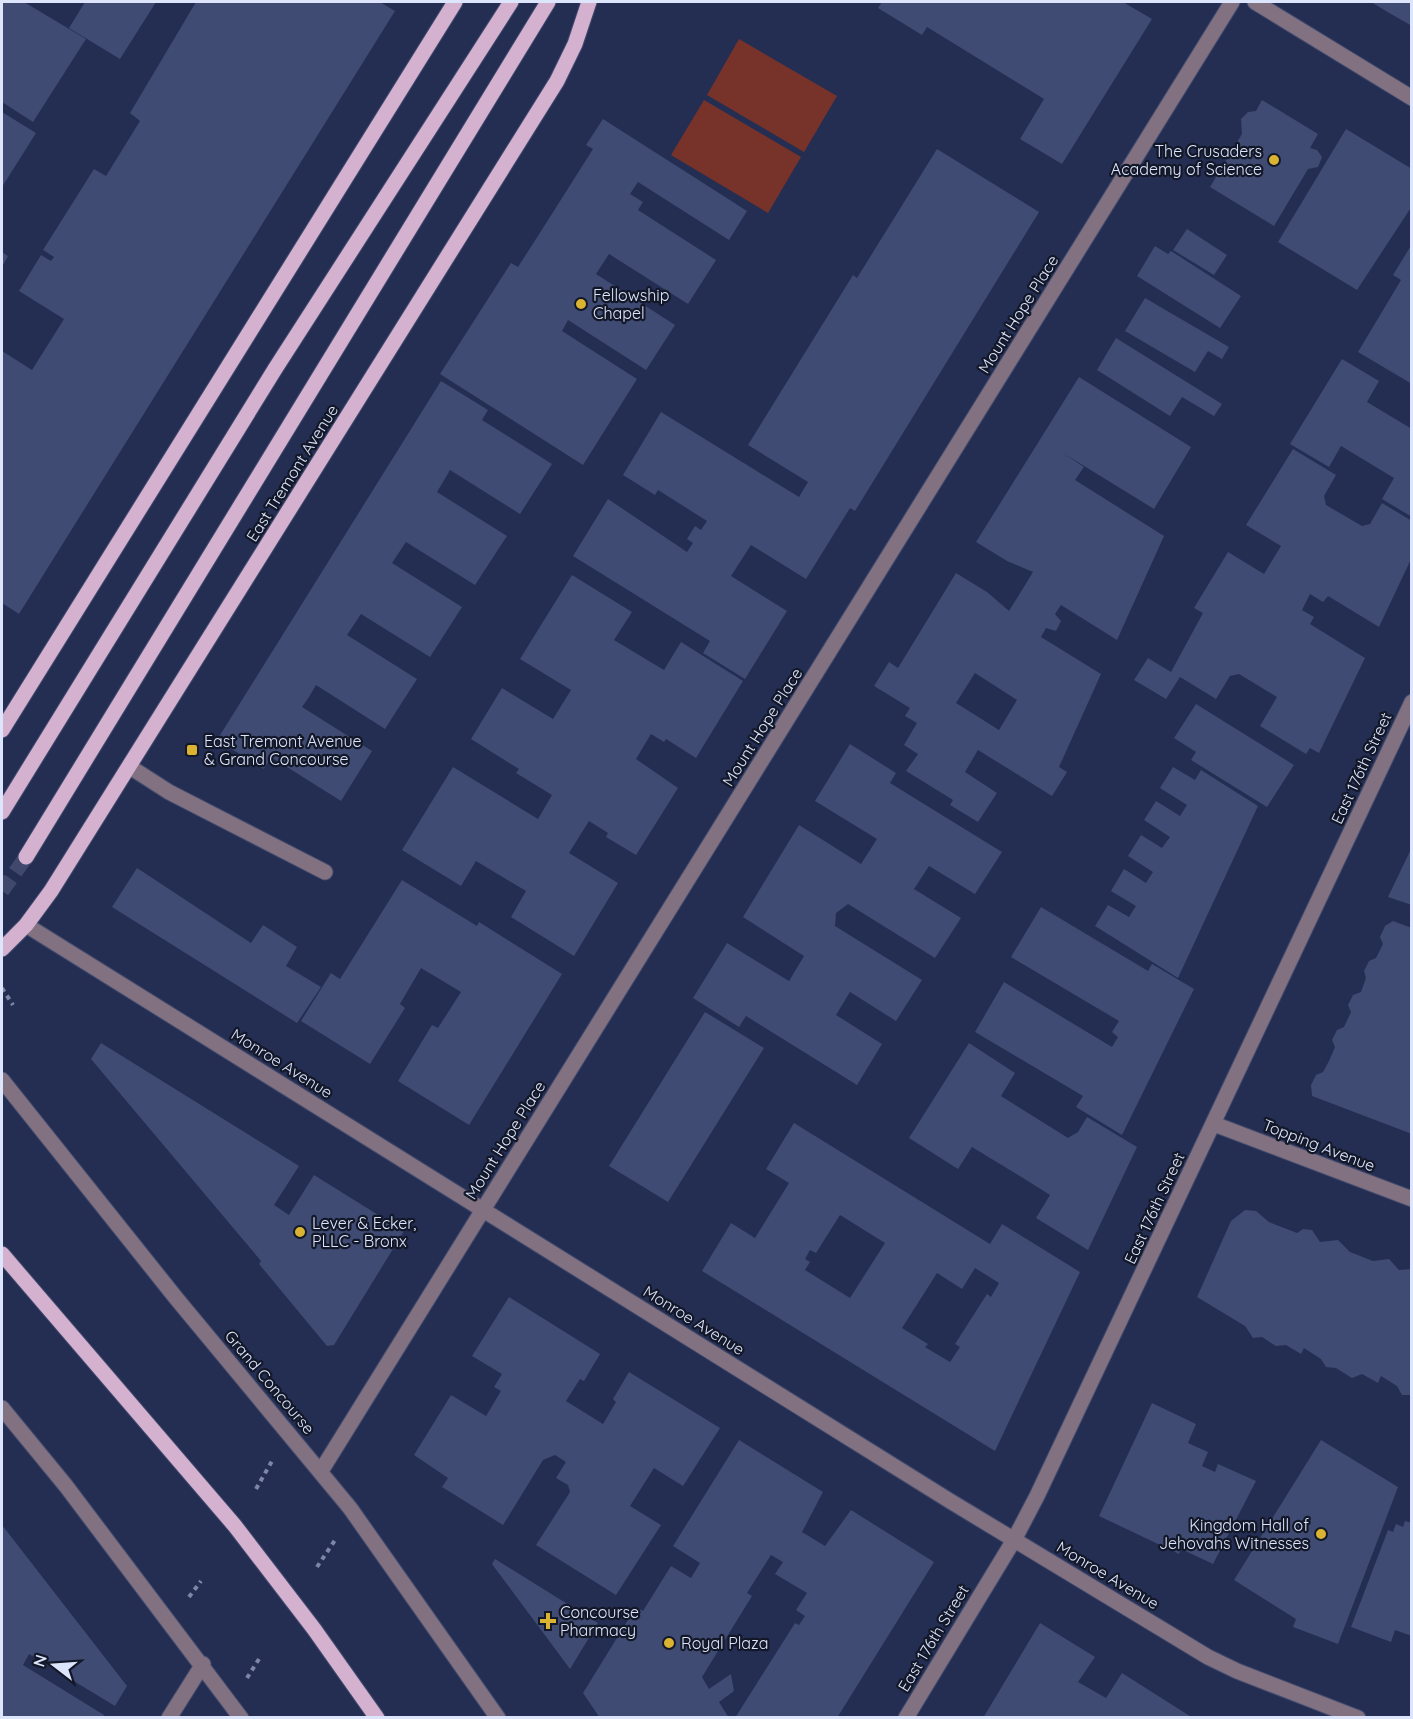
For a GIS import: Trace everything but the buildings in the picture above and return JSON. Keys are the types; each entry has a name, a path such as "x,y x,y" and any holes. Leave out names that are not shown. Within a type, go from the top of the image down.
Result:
{"main road":[{"path":"2,730 455,2"},
{"path":"2,812 282,359 511,2"},
{"name":"East Tremont Avenue","path":"27,857 548,2"},
{"name":"East Tremont Avenue","path":"2,949 26,925 51,891 557,81 575,44 590,2"},
{"path":"2,1254 235,1526 314,1629 377,1718"}],"street":[{"name":"Mount Hope Place","path":"321,1472 1232,2"},
{"path":"1255,2 1412,98"},
{"name":"East 176th Street","path":"906,1718 1014,1540 1214,1124 1412,702"},
{"path":"130,767 169,792 325,872"},
{"name":"Monroe Avenue","path":"26,925 1014,1540 1208,1657 1237,1671 1358,1718"},
{"name":"Grand Concourse","path":"2,1080 176,1298 321,1472 375,1542 498,1718"},
{"name":"Topping Avenue","path":"1214,1124 1412,1199"},
{"path":"2,1408 66,1486 242,1718"},
{"path":"169,1718 203,1664"}],"path":[{"path":"2,988 14,1005"},
{"path":"256,1489 276,1452"},
{"path":"317,1567 336,1537"}],"shaded area":[{"path":"739,39 837,96 804,152 707,95"},
{"path":"704,100 801,157 768,213 671,155"}],"tunnel":[{"path":"2,891 26,857"}],"place":[{"name":"The Crusaders Academy of Science","path":"1274,160"},
{"name":"Fellowship Chapel","path":"581,304"},
{"name":"East Tremont Avenue & Grand Concourse","path":"192,750"},
{"name":"Lever & Ecker, PLLC - Bronx","path":"300,1232"},
{"name":"Kingdom Hall of Jehovahs Witnesses","path":"1321,1534"},
{"name":"Concourse Pharmacy","path":"548,1621"},
{"name":"Royal Plaza","path":"669,1643"}]}
